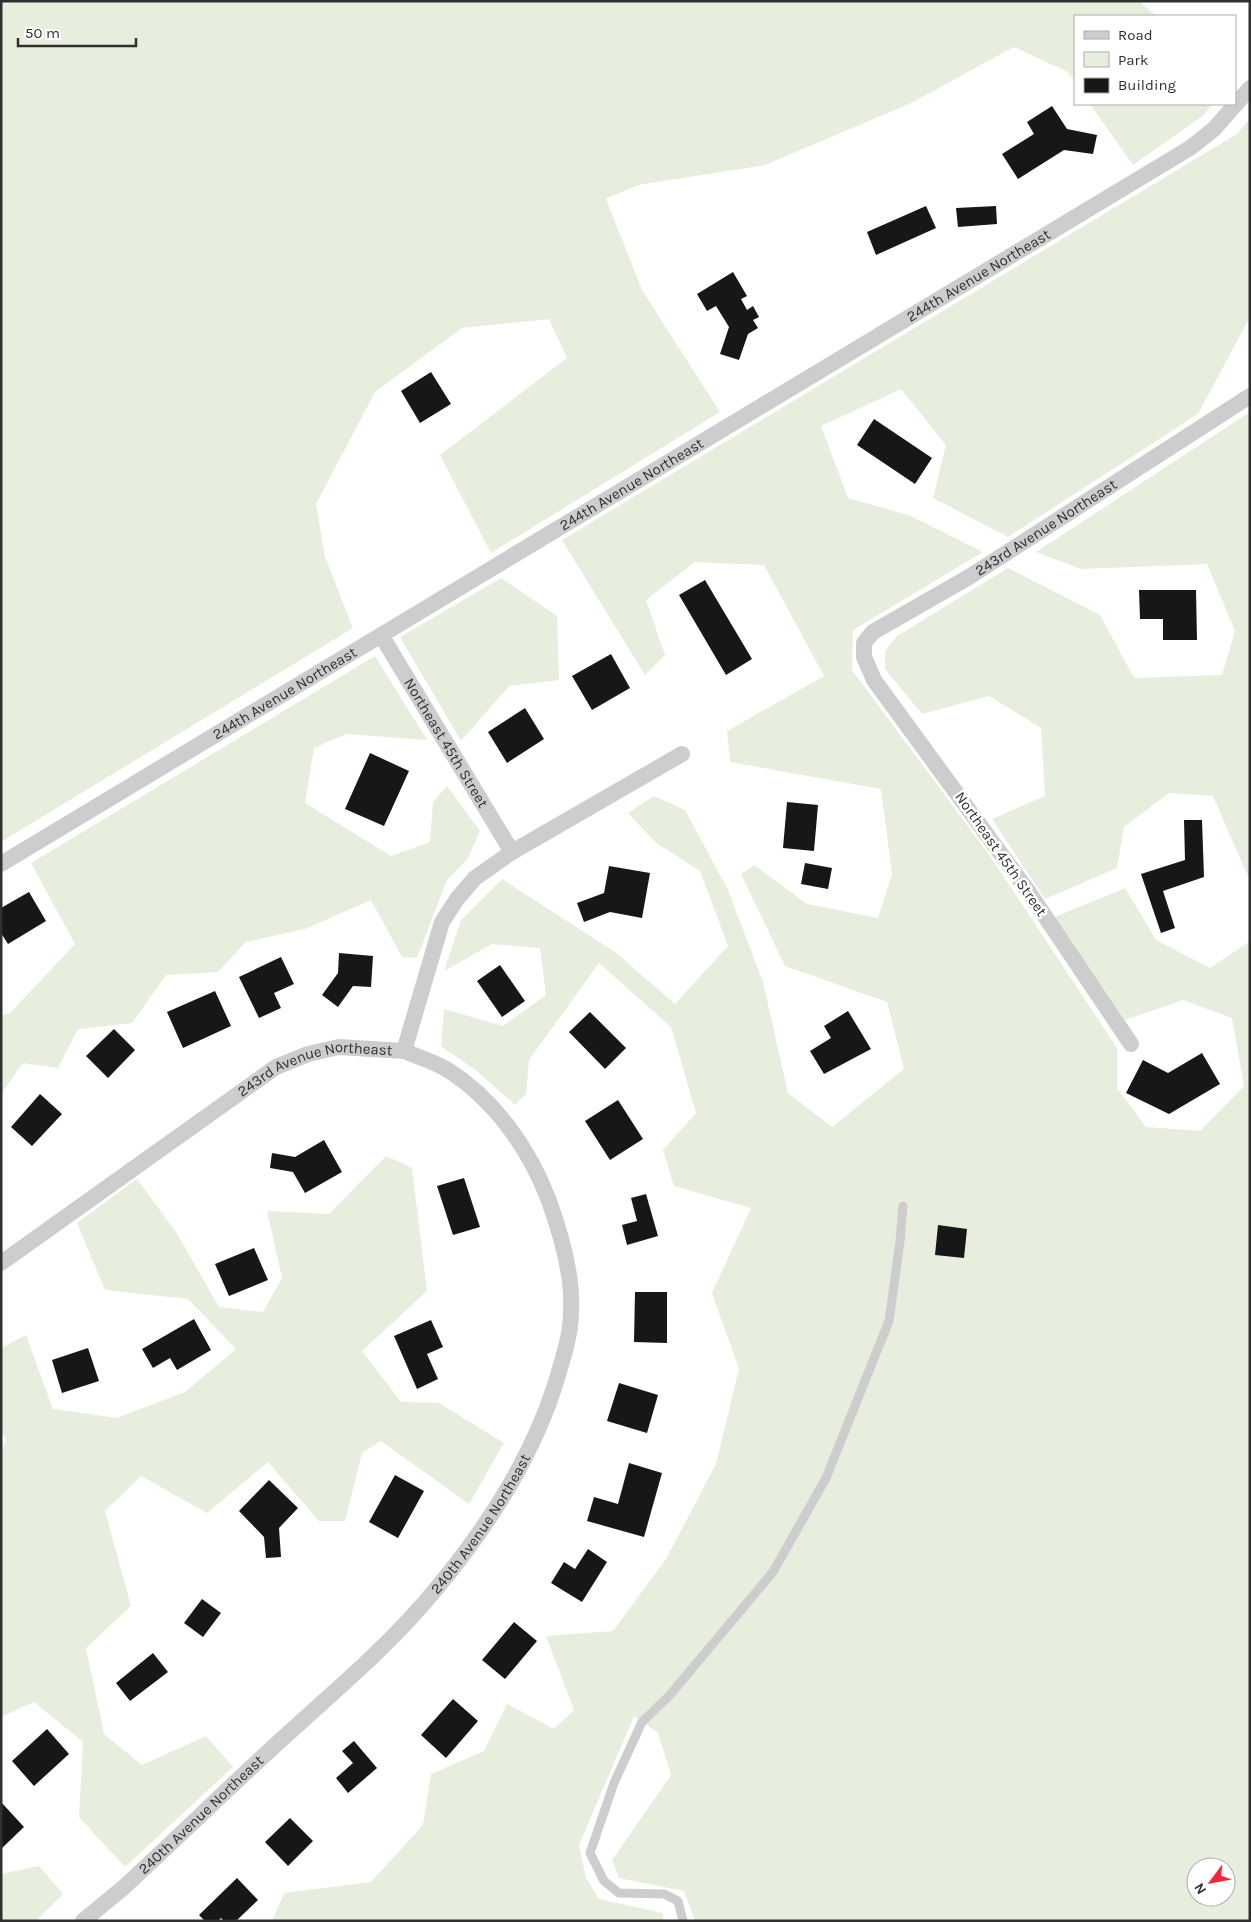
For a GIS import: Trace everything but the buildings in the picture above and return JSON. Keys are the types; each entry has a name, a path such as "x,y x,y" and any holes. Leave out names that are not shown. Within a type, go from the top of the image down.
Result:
{"street":[{"name":"244th Avenue Northeast","path":"1236,104 1250,88"},
{"name":"244th Avenue Northeast","path":"1,864 1190,148 1214,129 1235,105"},
{"name":"243rd Avenue Northeast","path":"867,667 863,650 867,636 969,577 1250,396"},
{"name":"Northeast 45th Street","path":"381,635 512,852"},
{"name":"Northeast 45th Street","path":"867,667 874,680 1022,883 1131,1044"},
{"name":"243rd Avenue Northeast","path":"1,1263 276,1067 308,1054 339,1047 404,1051 442,922 457,899 475,878 512,852 682,754"},
{"name":"240th Avenue Northeast","path":"83,1921 130,1882 380,1648 436,1590 512,1483 546,1414 565,1353 572,1311 569,1277 557,1223 543,1185 526,1151 495,1111 470,1085 446,1068 404,1051"}],"lane":[{"path":"683,1921 678,1901 664,1894 619,1893 604,1881 590,1853 614,1783 642,1722 668,1696 773,1572 826,1478 889,1321 903,1206"}],"green space":[{"path":"1,1 1139,1 1155,15 1074,15 1074,81 1068,72 1014,47 911,103 765,165 638,185 606,199 642,290 720,412 491,553 440,455 567,358 549,319 462,328 375,392 316,504 325,557 353,628 1,842"},
{"path":"1091,105 1211,105 1204,115 1133,165"},
{"path":"1250,118 1250,317 1198,414 1008,537 933,498 946,445 901,389 821,426 848,498 911,516 983,552 853,630 852,670 990,856 1117,1048 1117,1088 1146,1127 1200,1131 1244,1086 1232,1018 1183,1000 1125,1020 1055,917 1125,888 1156,940 1210,968 1249,942 1250,929 1250,1921 695,1921 684,1891 619,1878 612,1860 671,1775 658,1733 634,1716 579,1845 586,1878 599,1899 663,1913 664,1921 272,1921 284,1893 371,1882 423,1825 431,1774 484,1751 507,1704 554,1729 574,1710 546,1636 613,1631 666,1559 716,1464 739,1369 712,1293 751,1208 674,1186 663,1150 696,1113 671,1027 599,963 529,1060 526,1094 515,1105 478,1072 441,1046 444,1009 503,1026 546,995 540,948 492,944 444,971 461,920 502,879 615,952 675,1004 728,946 700,871 655,842 628,813 654,796 685,810 728,890 763,982 788,1093 832,1127 904,1069 887,1002 785,966 741,874 754,865 807,904 878,918 892,874 881,789 730,762 727,731 824,676 764,565 695,562 646,600 665,655 645,675 562,540 1237,134"},
{"path":"1250,412 1250,881 1213,796 1169,793 1124,827 1117,868 1045,899 992,819 1045,796 1041,728 989,696 922,714 885,669 885,651 897,636 1008,568 1100,615 1134,678 1222,675 1235,631 1207,564 1081,569 1036,552"},
{"path":"501,578 557,616 559,680 509,686 461,741 400,637"},
{"path":"375,656 427,740 346,734 314,748 305,803 391,856 430,842 433,802 447,786 480,831 468,858 446,882 417,958 402,957 371,900 305,929 246,942 218,972 166,975 132,1023 78,1029 58,1068 23,1063 1,1094 1,1015 9,1014 75,944 31,863"},
{"path":"386,1156 412,1168 427,1291 362,1351 401,1402 439,1403 504,1443 469,1504 381,1441 362,1453 345,1521 319,1521 268,1462 207,1513 141,1476 105,1511 131,1606 86,1648 104,1734 142,1765 206,1736 233,1767 125,1867 79,1817 83,1742 34,1702 1,1717 1,1451 6,1441 1,1428 1,1348 26,1335 53,1409 117,1418 185,1392 236,1349 188,1299 105,1290 77,1223 137,1179 176,1232 219,1307 263,1312 282,1278 267,1211 329,1214"},
{"path":"39,1866 63,1894 36,1921 1,1921 1,1874"}]}
